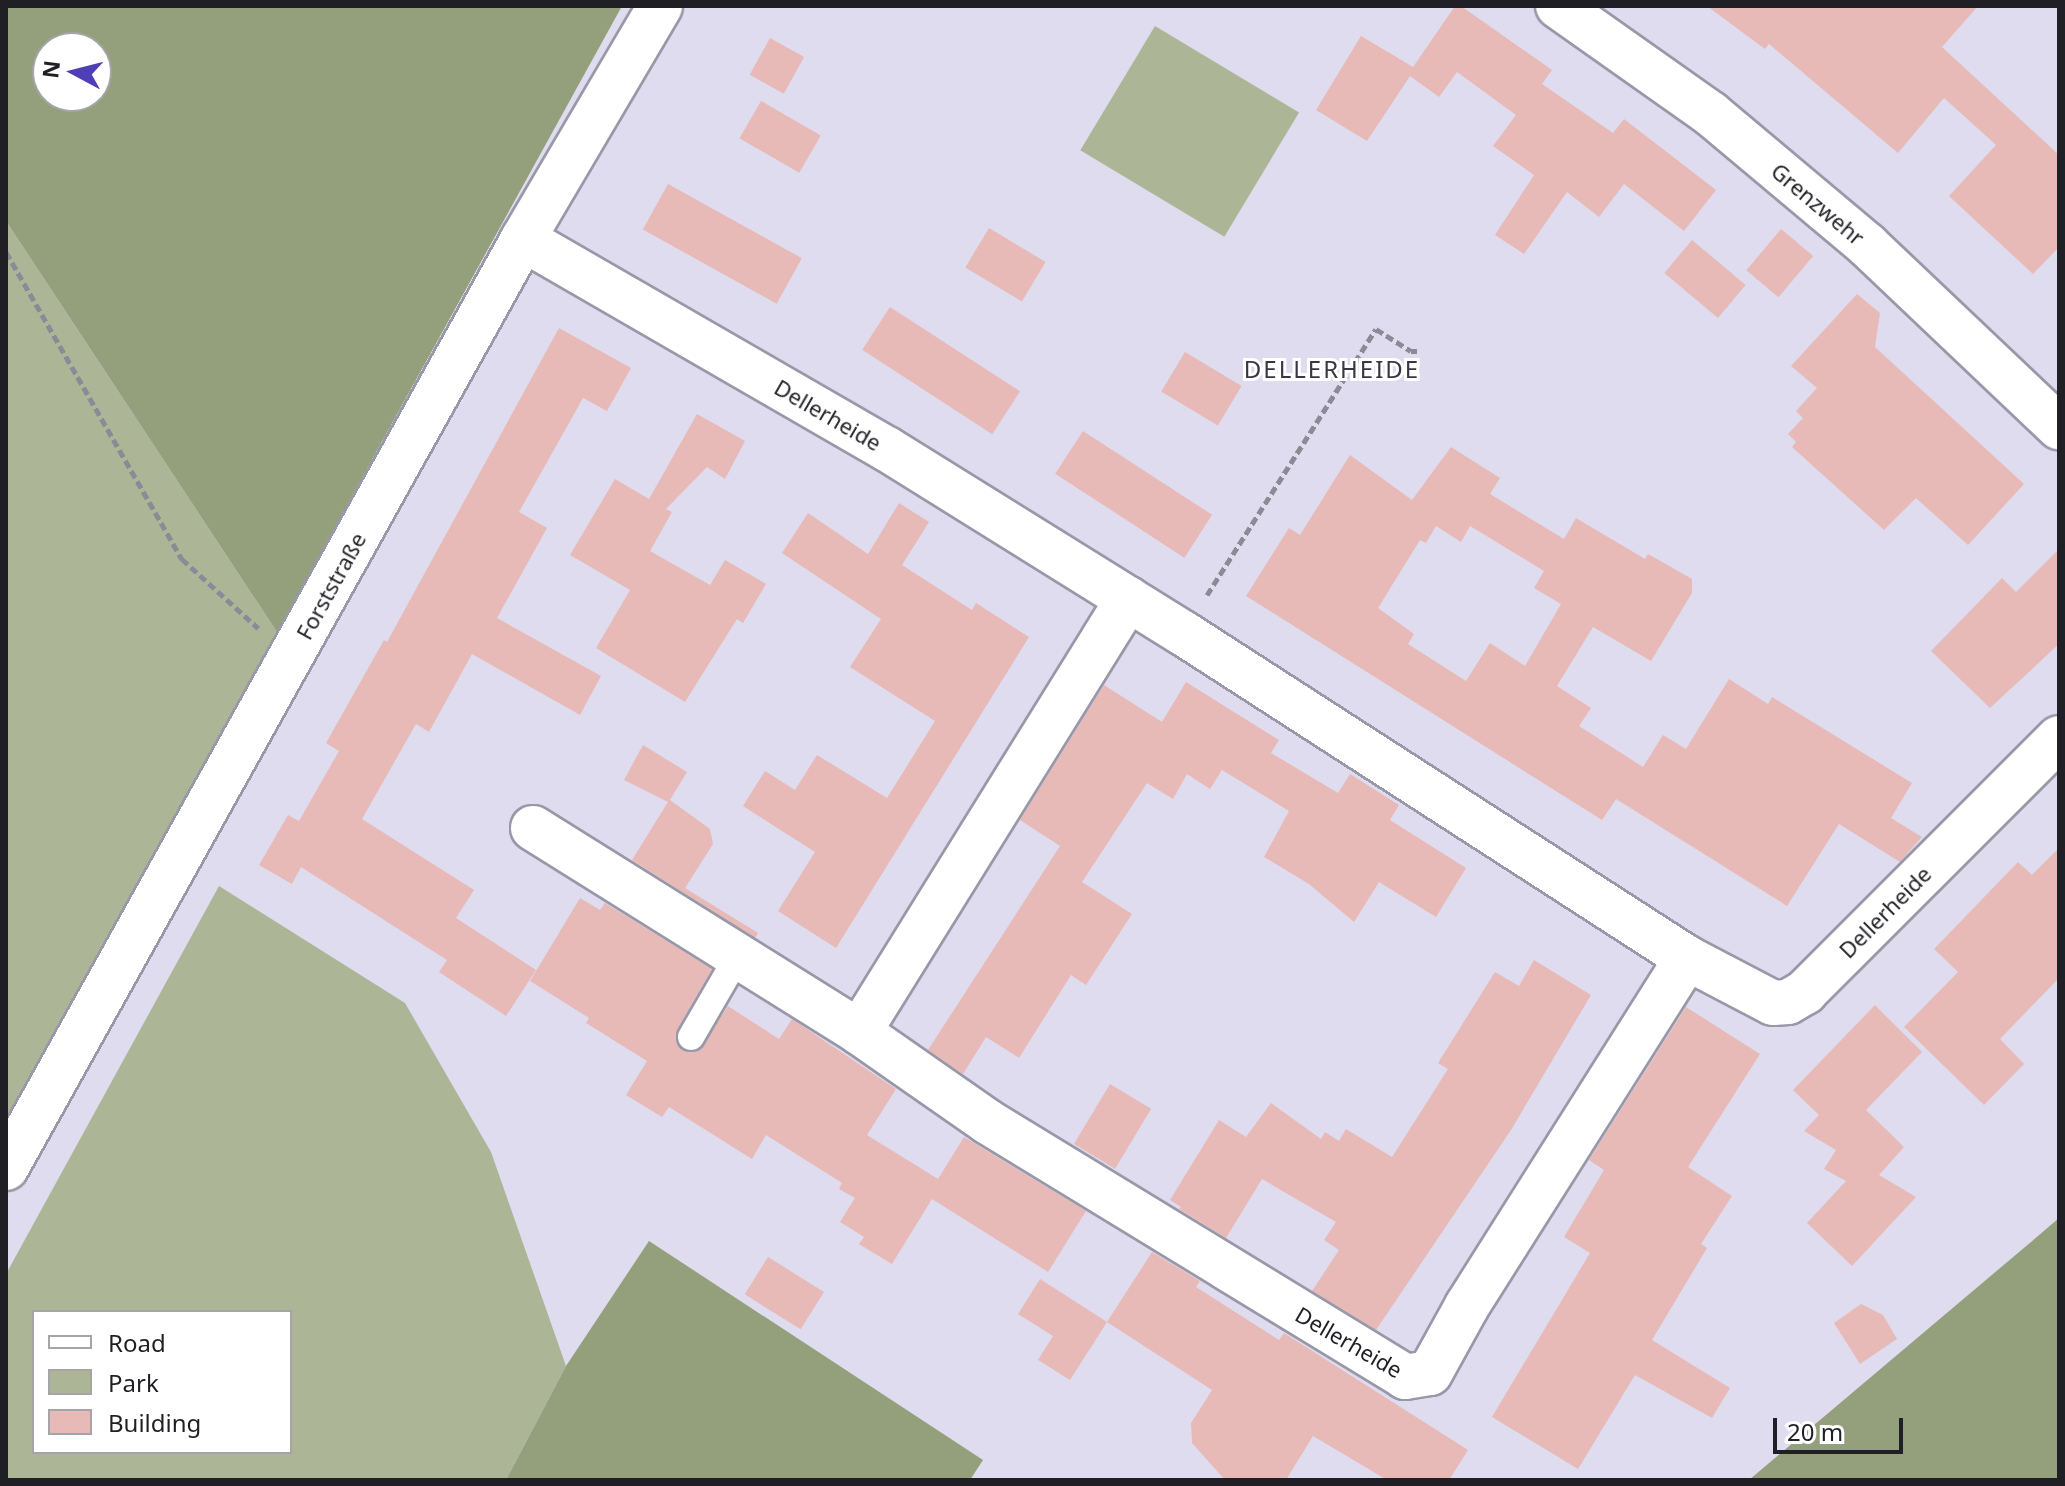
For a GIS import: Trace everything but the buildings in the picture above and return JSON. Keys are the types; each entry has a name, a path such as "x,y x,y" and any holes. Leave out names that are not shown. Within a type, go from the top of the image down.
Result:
{"street":[{"name":"Forststraße","path":"6,1168 523,239 660,6"},
{"name":"Grenzwehr","path":"1558,6 1711,114 1867,245 2059,427"},
{"name":"Dellerheide","path":"523,239 887,449 1183,633 1687,958 1773,1003 1788,1002 1805,992 2059,738"},
{"path":"859,1032 1128,599"},
{"name":"Dellerheide","path":"533,828 859,1032 988,1122 1125,1208 1393,1371 1418,1377 1430,1373 1467,1306 1687,958"}],"lane":[{"path":"691,1037 738,956"}],"path":[{"path":"6,252 182,559 291,659"},
{"path":"1183,633 1376,329 1411,351 1417,351"}],"green space":[{"path":"6,6 622,6 277,632 6,221"},
{"path":"1155,26 1299,113 1224,237 1080,150"},
{"path":"6,221 277,632 6,1119"},
{"path":"219,886 405,1003 491,1152 566,1366 506,1480 6,1480 6,1274"},
{"path":"2059,1218 2059,1480 1749,1480 2038,1236"},
{"path":"649,1241 983,1460 970,1480 506,1480 566,1366"}],"district":[{"name":"DELLERHEIDE","path":"1332,369"}]}
